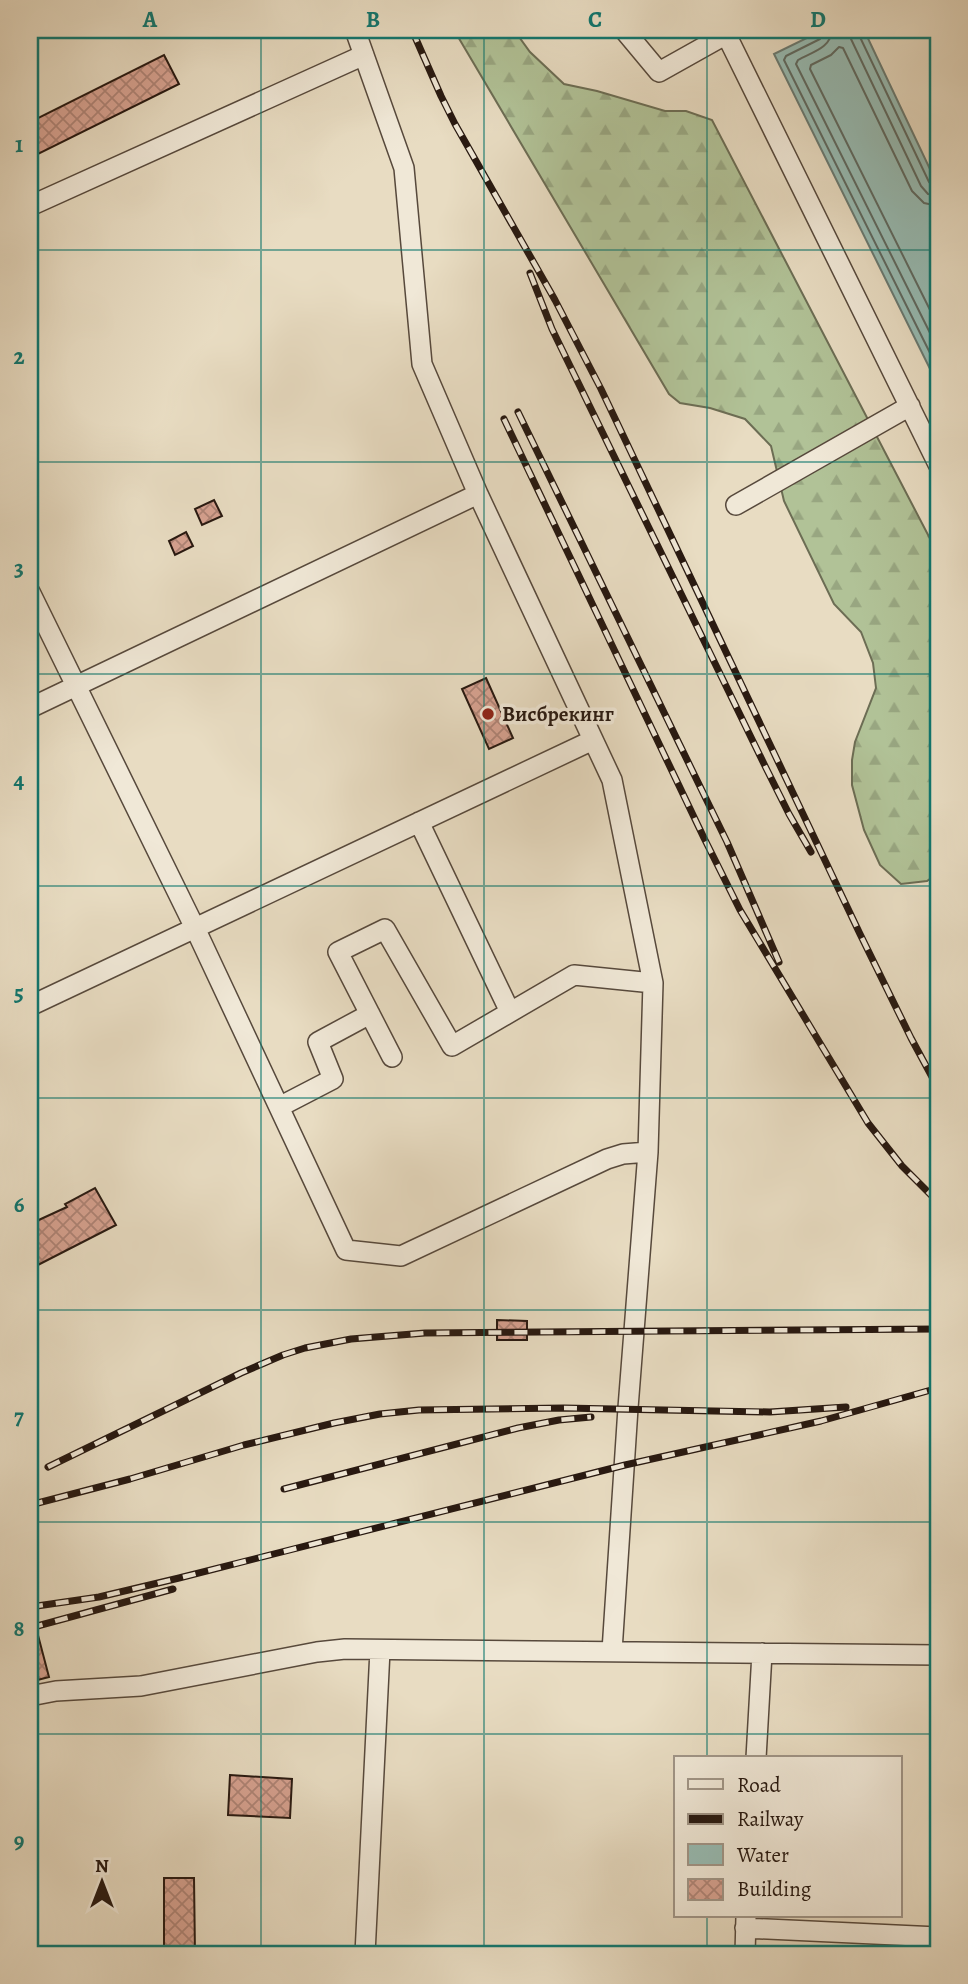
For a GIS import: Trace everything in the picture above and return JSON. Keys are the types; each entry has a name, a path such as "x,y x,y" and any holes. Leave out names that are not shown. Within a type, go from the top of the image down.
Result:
{"lane":[{"path":"355,30 404,167 422,364 478,494 612,780 653,984 648,1152 612,1651"},
{"path":"624,30 659,72 728,31 938,464"},
{"path":"30,206 364,55"},
{"path":"736,505 910,405"},
{"path":"30,708 478,494"},
{"path":"30,592 195,928 346,1250 401,1256 607,1159 623,1154 648,1152"},
{"path":"30,1006 593,740"},
{"path":"419,822 510,1012"},
{"path":"392,1057 338,952 385,929 452,1046 574,975 653,984"},
{"path":"279,1107 333,1079 318,1042 370,1014"},
{"path":"30,1696 56,1691 141,1686 345,1649 938,1655"},
{"path":"365,1954 380,1650"},
{"path":"756,1756 762,1653"},
{"path":"30,1709 56,1691"},
{"path":"745,1954 746,1922 938,1937"}],"green space":[{"path":"454,30 514,30 530,52 564,84 665,111 686,111 712,120 938,554 938,873 927,881 901,884 880,865 864,830 852,785 852,760 855,742 876,688 873,663 861,632 834,604 784,501 771,446 745,419 710,408 680,403 669,394"}],"water":[{"path":"823,30 864,30 938,186 938,385 774,54"}],"building":[{"path":"164,55 179,84 30,158 30,122"},
{"path":"214,500 222,516 202,525 195,509"},
{"path":"186,532 193,546 175,555 169,541"},
{"name":"Висбрекинг","path":"486,678 513,738 489,749 462,689"},
{"path":"95,1188 116,1225 30,1269 30,1224 67,1207 65,1204"},
{"path":"497,1320 527,1321 527,1340 497,1340"},
{"path":"30,1620 34,1620 49,1677 30,1682"},
{"path":"230,1775 292,1779 290,1818 228,1815"},
{"path":"164,1878 194,1878 195,1954 164,1954"}],"railway":[{"path":"412,30 455,124 555,300 601,389 860,934 938,1088"},
{"path":"530,273 552,329 766,768 811,852"},
{"path":"518,412 727,842 779,962"},
{"path":"504,419 740,910 868,1123 902,1166 938,1202"},
{"path":"48,1467 283,1355 351,1339 425,1333 938,1329"},
{"path":"30,1607 99,1597 179,1578 625,1465 821,1421 938,1388"},
{"path":"30,1505 244,1445 380,1414 419,1410 564,1408 770,1412 846,1407"},
{"path":"284,1489 518,1428 591,1417"},
{"path":"30,1628 173,1589"}],"place":[{"name":"Висбрекинг","path":"488,714"}]}
